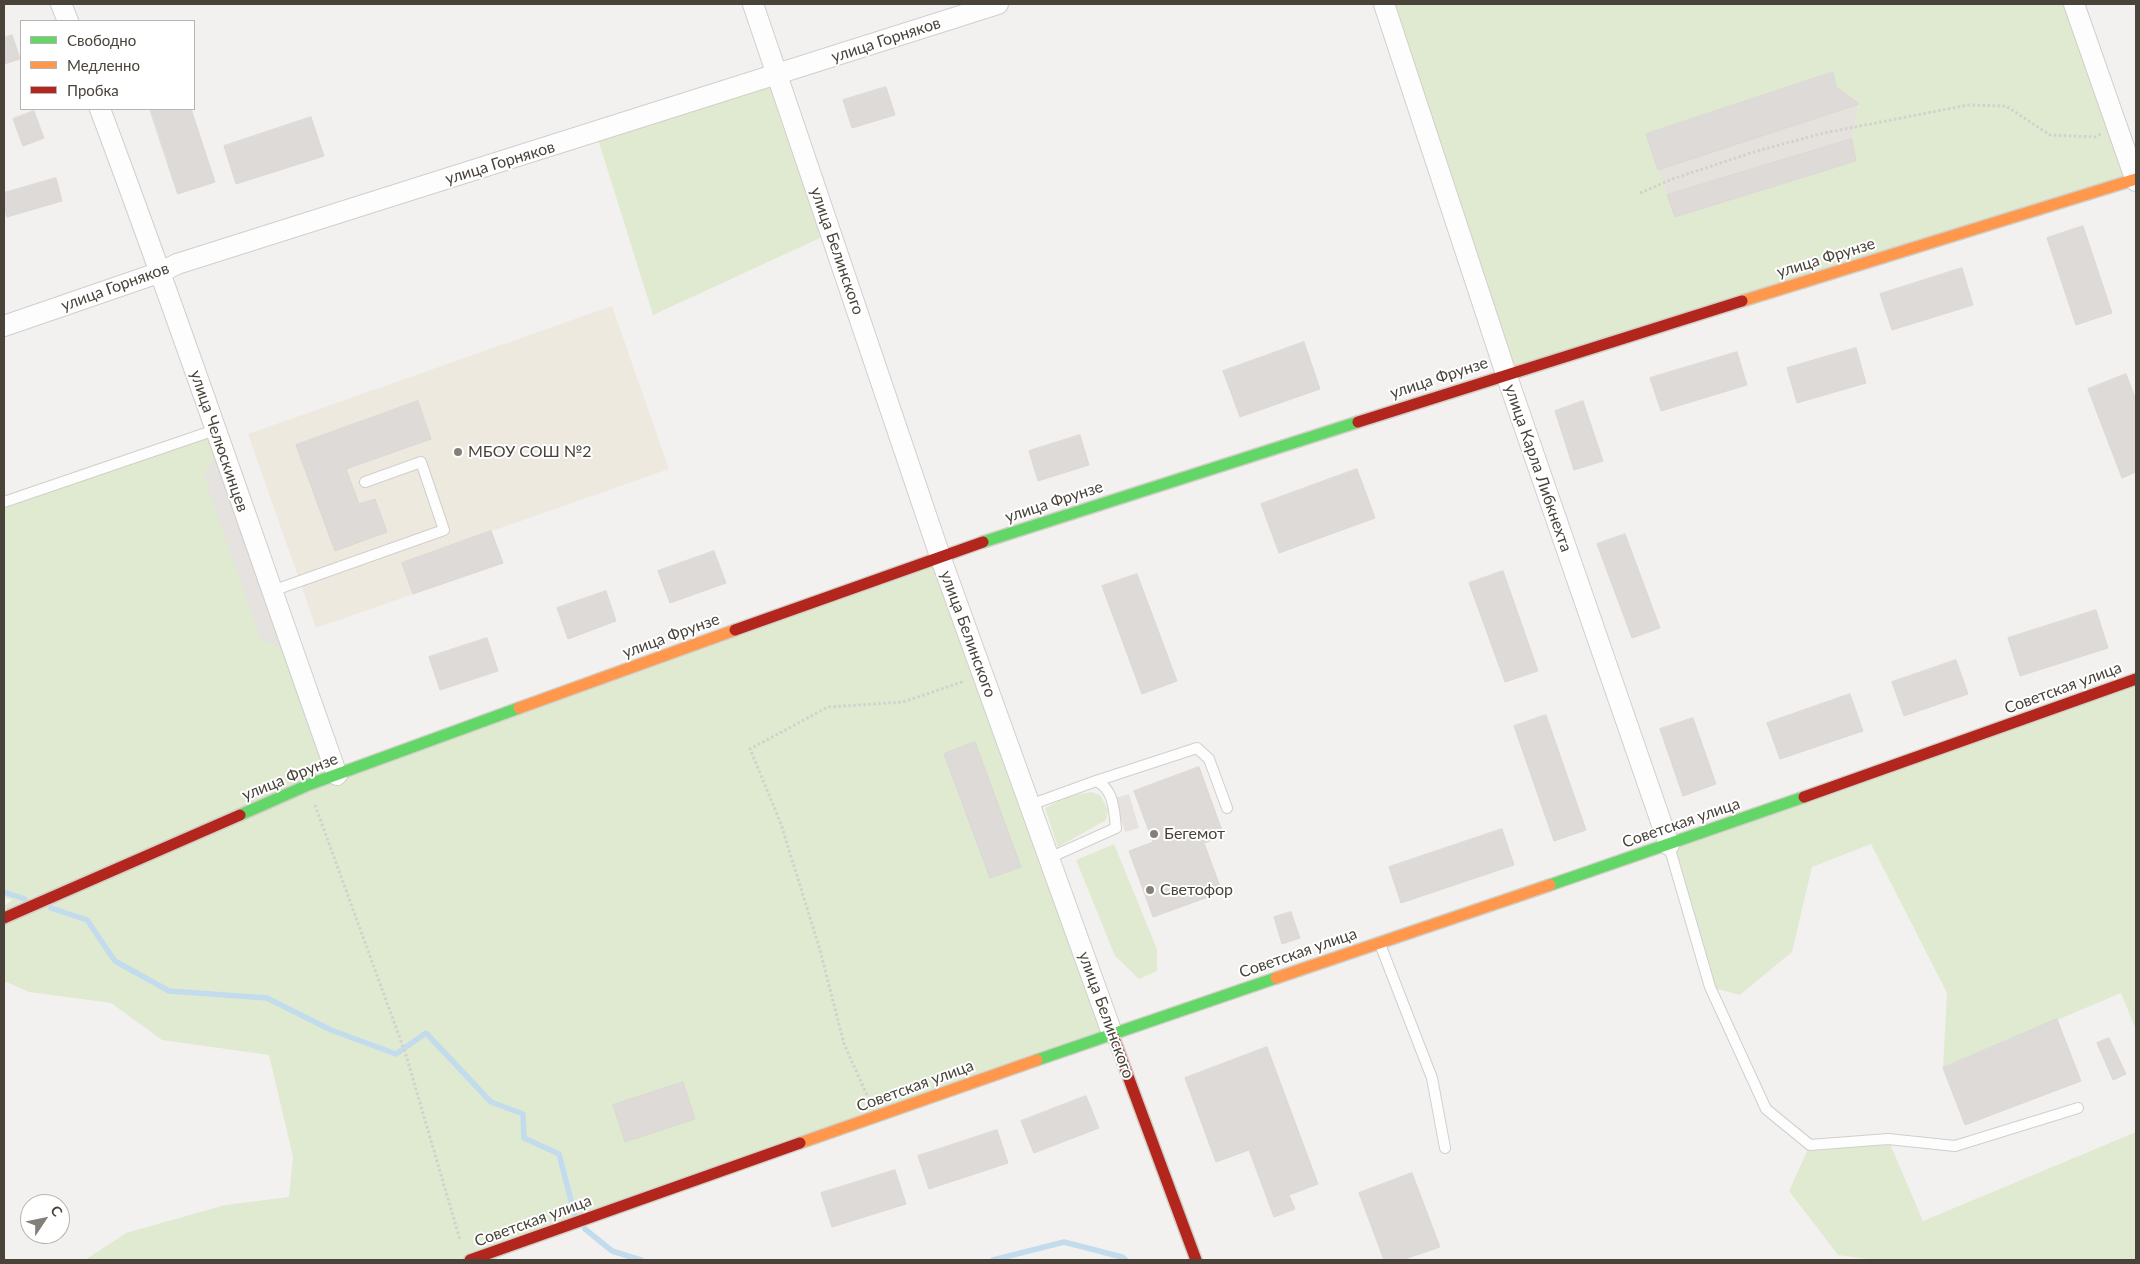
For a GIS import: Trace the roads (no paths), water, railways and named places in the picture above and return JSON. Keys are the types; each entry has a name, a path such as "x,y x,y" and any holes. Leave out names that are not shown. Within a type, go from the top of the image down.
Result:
{"street":[{"path":"61,4 68,20"},
{"name":"улица Белинского","path":"753,4 940,556 1196,1260"},
{"name":"улица Горняков","path":"4,326 161,272 177,264 998,4"},
{"name":"улица Карла Либкнехта","path":"1384,4 1506,374 1669,845"},
{"path":"2074,4 2136,180"},
{"name":"улица Челюскинцев","path":"100,110 161,272 214,430 336,775"},
{"name":"улица Фрунзе","path":"4,918 336,775 940,556 1506,374 2136,180"},
{"name":"Советская улица","path":"470,1260 1112,1033 1669,845 2136,679"}],"lane":[{"path":"4,502 214,430"},
{"path":"272,591 444,530 421,462 365,482"},
{"path":"1030,805 1197,748 1209,759 1227,808"},
{"path":"1049,858 1116,828 1112,800 1105,785 1096,781"},
{"path":"1669,845 1710,987 1766,1109 1810,1145 1888,1139 1955,1146 2078,1108"},
{"path":"1380,943 1432,1078 1445,1148"}],"waterway":[{"path":"4,892 25,899"},
{"path":"51,908 87,920 115,961 169,991 267,998 331,1030 396,1054 426,1033 491,1102 523,1114 524,1138 559,1154 575,1216"},
{"path":"585,1229 612,1251 641,1260"},
{"path":"993,1260 1064,1242 1122,1257 1126,1260"}],"place":[{"name":"МБОУ СОШ №2","path":"458,452"},
{"name":"Бегемот","path":"1154,834"},
{"name":"Светофор","path":"1150,890"}]}
